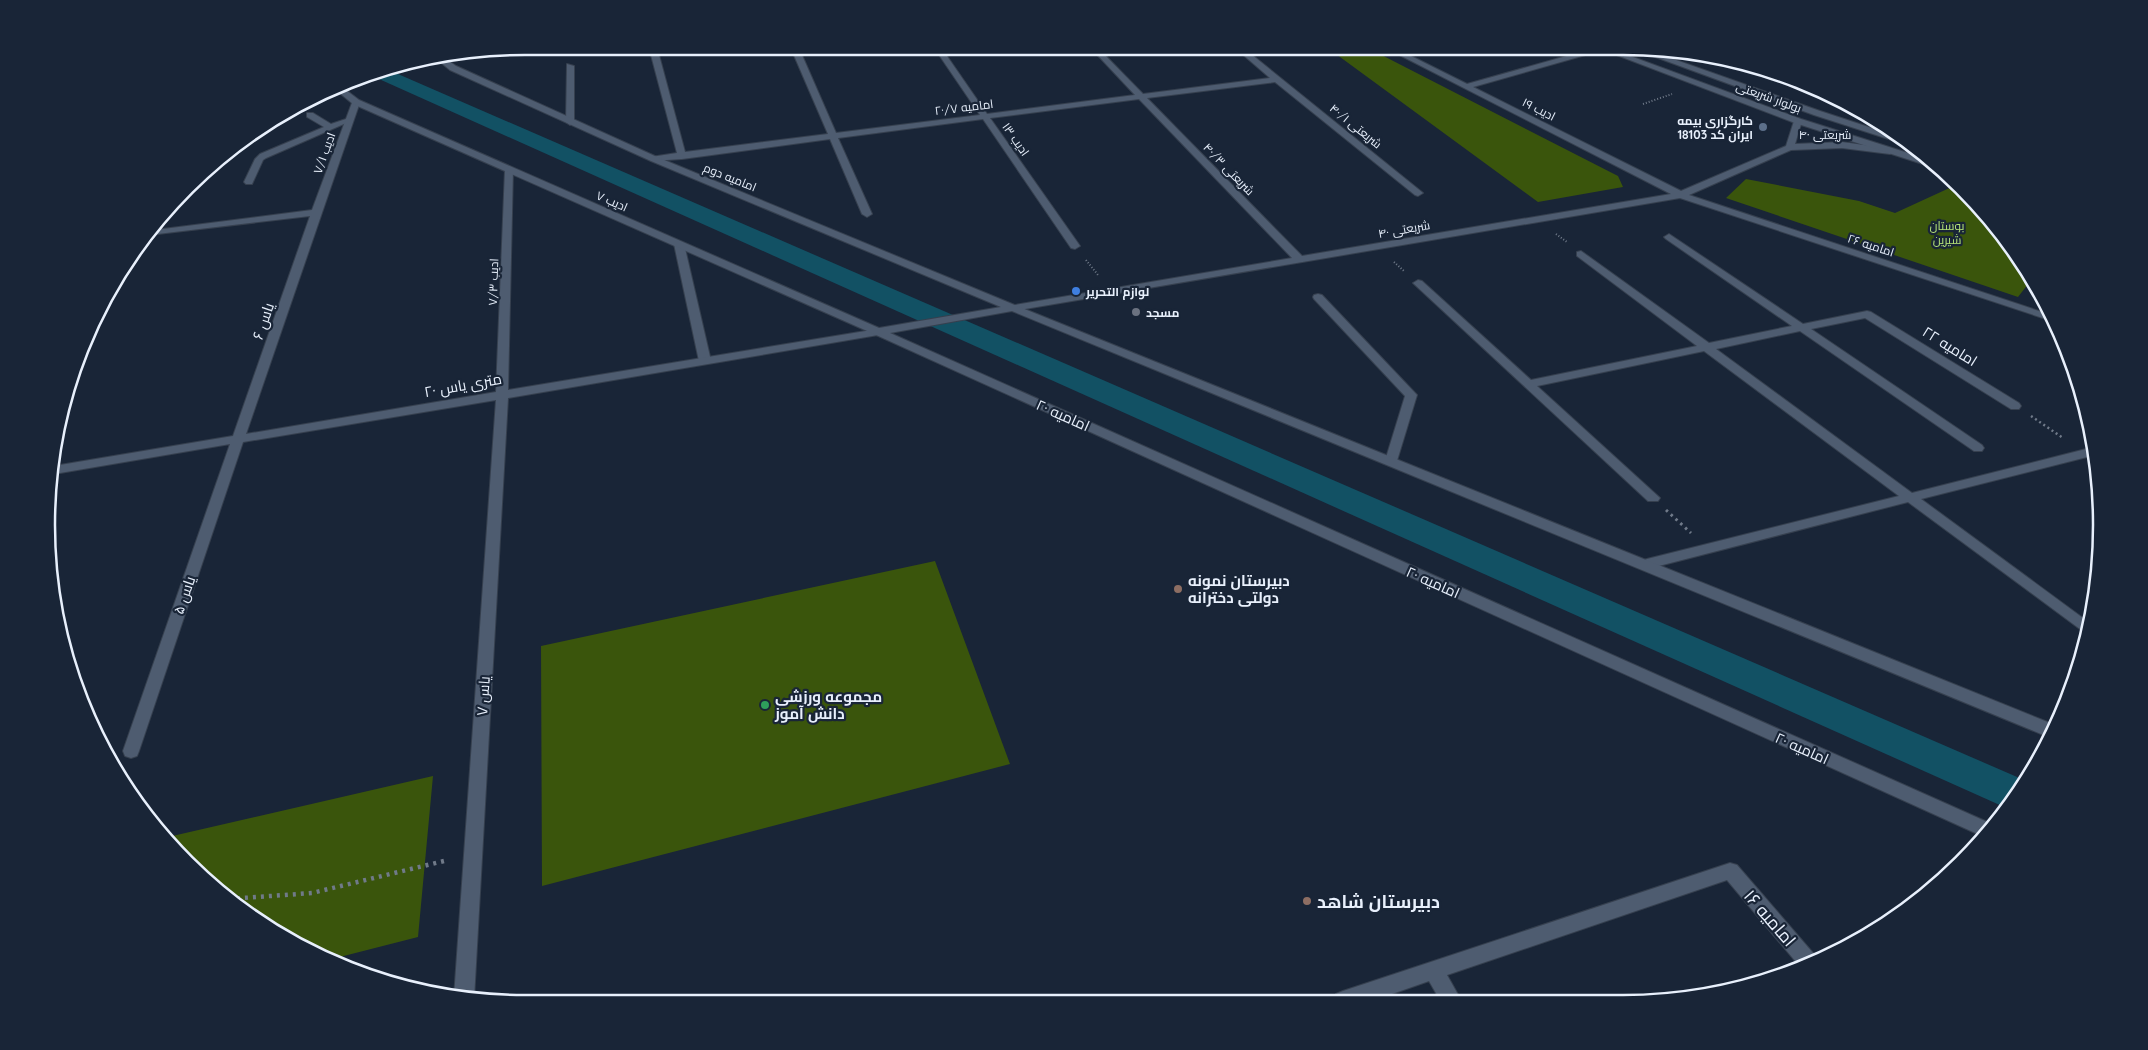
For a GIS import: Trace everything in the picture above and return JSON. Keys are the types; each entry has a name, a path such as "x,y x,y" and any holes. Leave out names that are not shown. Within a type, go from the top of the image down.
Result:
{"street":[{"path":"655,55 682,156"},
{"path":"798,55 866,214"},
{"name":"ادیب ۱۳","path":"942,55 1076,246"},
{"name":"شریعتی ۴۰/۳","path":"1100,55 1299,259"},
{"name":"شریعتی ۴۰/۱","path":"1247,55 1418,192"},
{"name":"ادیب ۱۹","path":"1403,55 1681,195"},
{"path":"1465,87 1571,55"},
{"name":"بولوار شریعتی","path":"1620,55 1798,121 1918,160"},
{"name":"بولوار شریعتی","path":"1658,56 1817,113 1885,135"},
{"name":"امامیه دوم","path":"445,62 454,68 570,122 654,159 1013,308"},
{"path":"570,66 570,122"},
{"name":"امامیه ۲۰/۷","path":"654,159 1277,79"},
{"name":"ادیب ۷","path":"343,92 356,102 878,332"},
{"name":"ادیب ۷/۱","path":"316,212 356,102"},
{"path":"310,115 330,128"},
{"path":"249,182 259,160 263,156 349,120"},
{"name":"شریعتی ۴۰","path":"1790,147 1798,121"},
{"name":"شریعتی ۴۰","path":"878,332 1681,195 1790,147 1842,145 1890,151"},
{"name":"ادیب ۷/۳","path":"502,395 509,169"},
{"name":"امامیه ۲۶","path":"1681,195 2041,310"},
{"path":"157,233 316,212"},
{"name":"یاس ۶","path":"238,439 316,212"},
{"path":"1668,237 1978,448"},
{"path":"679,244 705,361"},
{"path":"1581,254 2082,625"},
{"path":"1418,283 1653,498"},
{"path":"1318,297 1411,395 1392,461"},
{"path":"1013,308 1647,564 2047,729"},
{"name":"امامیه ۲۲","path":"1802,328 1867,314 2015,406"},
{"path":"1528,384 1802,328"},
{"name":"۲۰ متری یاس","path":"58,469 878,332"},
{"name":"امامیه ۲۰","path":"878,332 1982,828"},
{"name":"یاس ۷","path":"464,991 502,395"},
{"name":"یاس ۵","path":"131,752 238,439"},
{"path":"1647,564 2088,455"},
{"name":"امامیه ۱۶","path":"1434,970 1730,871 1805,958"},
{"path":"1373,995 1434,970 1449,995"}],"path":[{"path":"1076,246 1111,291"},
{"path":"1377,246 1418,283"},
{"path":"2015,406 2087,451"},
{"path":"1653,498 1709,549"},
{"path":"239,898 312,893 473,854"}],"green space":[{"path":"1337,55 1382,55 1618,176 1623,187 1538,202"},
{"name":"بوستان شیرین","path":"1746,179 1859,201 1895,213 1950,188 1996,239 2027,285 2018,297 1726,198"},
{"name":"مجموعه ورزشی دانش آموز","path":"935,561 1010,764 542,886 541,646"},
{"path":"433,776 418,937 340,957 290,932 239,898 215,878 173,836"}],"waterway":[{"path":"387,76 2010,791"}],"place":[{"name":"کارگزاری بیمه ایران کد 18103","path":"1763,127"},
{"name":"لوازم التحریر","path":"1076,291"},
{"name":"مسجد","path":"1136,312"},
{"name":"دبیرستان نمونه دولتی دخترانه","path":"1178,589"},
{"name":"مجموعه ورزشی دانش آموز","path":"765,705"},
{"name":"دبیرستان شاهد","path":"1307,901"}]}
